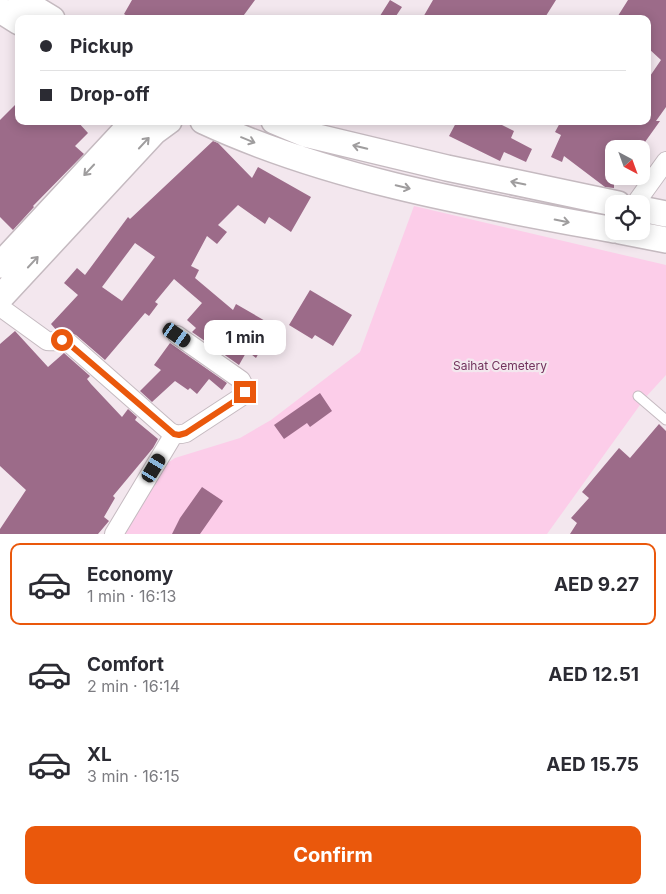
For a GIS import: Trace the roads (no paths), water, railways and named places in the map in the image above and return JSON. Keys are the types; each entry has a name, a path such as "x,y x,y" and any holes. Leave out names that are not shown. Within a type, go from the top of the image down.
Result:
{"street":[{"path":"21,0 45,15"},
{"path":"0,10 15,19"},
{"path":"0,265 130,125"},
{"path":"0,298 154,132 164,125"},
{"path":"213,125 276,151 373,180 503,210 605,228"},
{"path":"283,125 304,134 428,164 605,201"},
{"path":"641,195 666,161"},
{"path":"650,211 666,214"},
{"path":"650,237 666,240"},
{"path":"0,307 46,341 62,340 69,344 174,434 179,435 186,433 241,397 245,392 245,386 241,380 177,335"},
{"path":"114,534 174,434"}],"lane":[{"path":"638,396 666,420"}],"park label":[{"name":"Saihat Cemetery","path":"500,366"}]}
